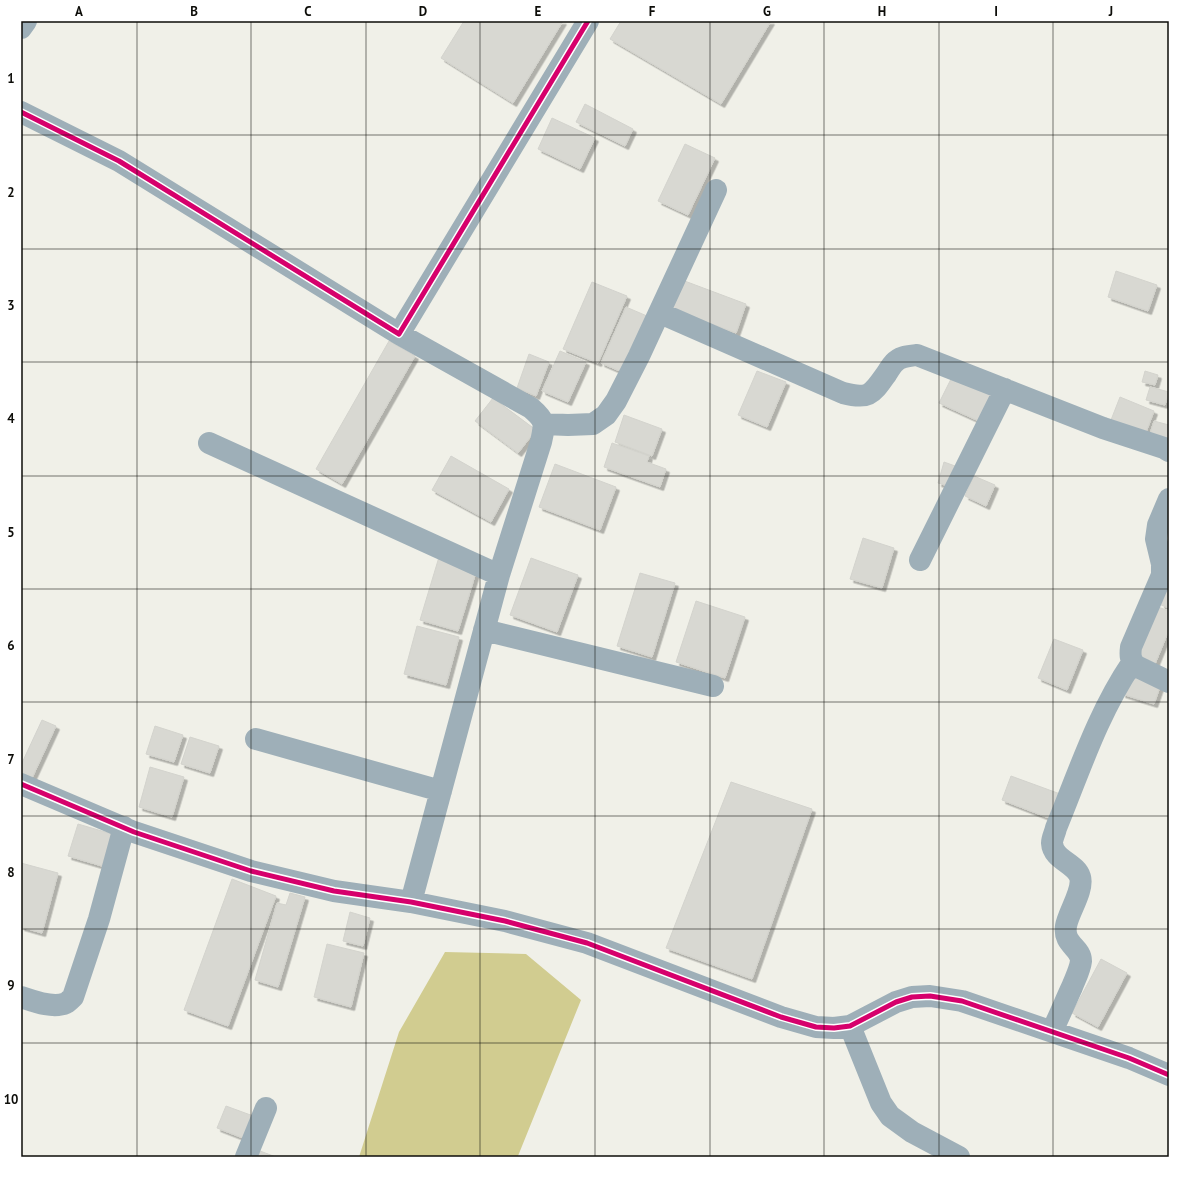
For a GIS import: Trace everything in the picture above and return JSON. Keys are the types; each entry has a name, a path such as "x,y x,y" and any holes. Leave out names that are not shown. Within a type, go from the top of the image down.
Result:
{"street":[{"path":"21,28 26,21"},
{"path":"399,334 588,21"},
{"path":"21,112 119,161 399,334 531,408 540,416 544,424 541,442 499,575 411,902"},
{"path":"544,424 593,424 606,415 616,401 660,312 716,190"},
{"path":"660,312 843,393 857,397 875,391 894,362 905,356 917,355 1104,428 1169,451"},
{"path":"920,560 1005,389"},
{"path":"209,443 499,575"},
{"path":"1169,499 1158,525 1156,539 1162,564 1162,575 1131,647 1130,656 1132,663 1136,666 1169,682"},
{"path":"484,630 713,686"},
{"path":"1052,1032 1078,972 1080,961 1079,953 1070,943 1066,935 1066,926 1081,885 1080,877 1076,870 1054,851 1052,842 1056,828 1090,743 1118,683 1132,663"},
{"path":"256,739 441,791"},
{"path":"21,784 134,832 251,871 334,891 411,902 505,921 587,943 781,1017 816,1027 834,1028 850,1026 896,1002 912,997 930,996 962,1001 1129,1058 1169,1075"},
{"path":"21,997 35,1002 56,1006 67,1003 73,997 99,919 124,827"},
{"path":"850,1026 881,1103 890,1116 912,1132 959,1157"},
{"path":"246,1157 266,1108"}],"shaded area":[{"path":"445,952 526,954 581,1000 518,1156 519,1157 359,1157 399,1032"}],"building":[{"path":"464,21 563,21 513,103 441,58"},
{"path":"621,21 771,21 721,104 610,39"},
{"path":"585,104 633,129 625,146 576,122"},
{"path":"552,118 595,138 580,169 538,149"},
{"path":"685,144 715,158 688,215 658,201"},
{"path":"1116,271 1157,285 1148,311 1108,297"},
{"path":"682,280 746,304 736,333 672,309"},
{"path":"592,282 627,296 598,363 563,349"},
{"path":"626,307 647,316 622,372 601,363"},
{"path":"389,341 415,356 342,484 316,469"},
{"path":"560,351 586,362 568,402 542,391"},
{"path":"529,354 549,362 536,396 517,388"},
{"path":"757,371 786,382 767,427 738,415"},
{"path":"1145,371 1158,375 1155,385 1142,382"},
{"path":"954,373 995,391 981,422 939,403"},
{"path":"1150,387 1169,392 1165,405 1146,400"},
{"path":"1120,397 1154,411 1145,435 1111,420"},
{"path":"493,398 536,430 518,453 475,421"},
{"path":"624,415 662,429 652,456 615,442"},
{"path":"1154,421 1169,425 1169,444 1149,437"},
{"path":"612,443 649,456 647,462 666,469 660,487 604,467"},
{"path":"451,456 509,489 491,522 432,490"},
{"path":"944,462 958,467 952,487 938,483"},
{"path":"555,464 616,487 600,530 539,507"},
{"path":"974,476 995,485 986,506 965,496"},
{"path":"863,538 894,548 882,588 850,579"},
{"path":"439,557 477,569 458,631 420,620"},
{"path":"531,558 578,575 557,632 510,615"},
{"path":"640,573 675,583 652,657 617,646"},
{"path":"1169,588 1169,608 1161,605"},
{"path":"696,601 745,617 725,678 676,662"},
{"path":"1158,607 1169,611 1169,630 1155,664 1137,657"},
{"path":"417,626 459,637 446,685 404,674"},
{"path":"1054,639 1083,650 1067,690 1038,678"},
{"path":"1129,674 1161,684 1154,704 1122,694"},
{"path":"42,720 56,726 32,778 21,772 21,765"},
{"path":"155,726 183,735 174,762 146,754"},
{"path":"190,737 219,746 210,773 181,764"},
{"path":"150,767 184,777 172,817 139,807"},
{"path":"1011,776 1063,795 1054,820 1002,800"},
{"path":"731,782 812,809 752,979 666,948"},
{"path":"78,824 112,834 102,866 68,856"},
{"path":"21,863 58,873 42,933 21,927"},
{"path":"232,879 276,896 228,1026 184,1010"},
{"path":"290,893 305,897 278,987 255,980 277,903 286,905"},
{"path":"350,912 370,918 363,946 343,941"},
{"path":"327,944 364,953 351,1007 314,997"},
{"path":"1101,959 1127,973 1098,1027 1072,1013"},
{"path":"226,1106 256,1117 248,1140 217,1128"},
{"path":"260,1151 276,1157 258,1157"}],"cycle path":[{"path":"21,112 119,161 399,334 588,21"},
{"path":"21,784 134,832 251,871 334,891 411,902 505,921 587,943 781,1017 816,1027 834,1028 850,1026 896,1002 912,997 930,996 962,1001 1129,1058 1169,1075"}]}
